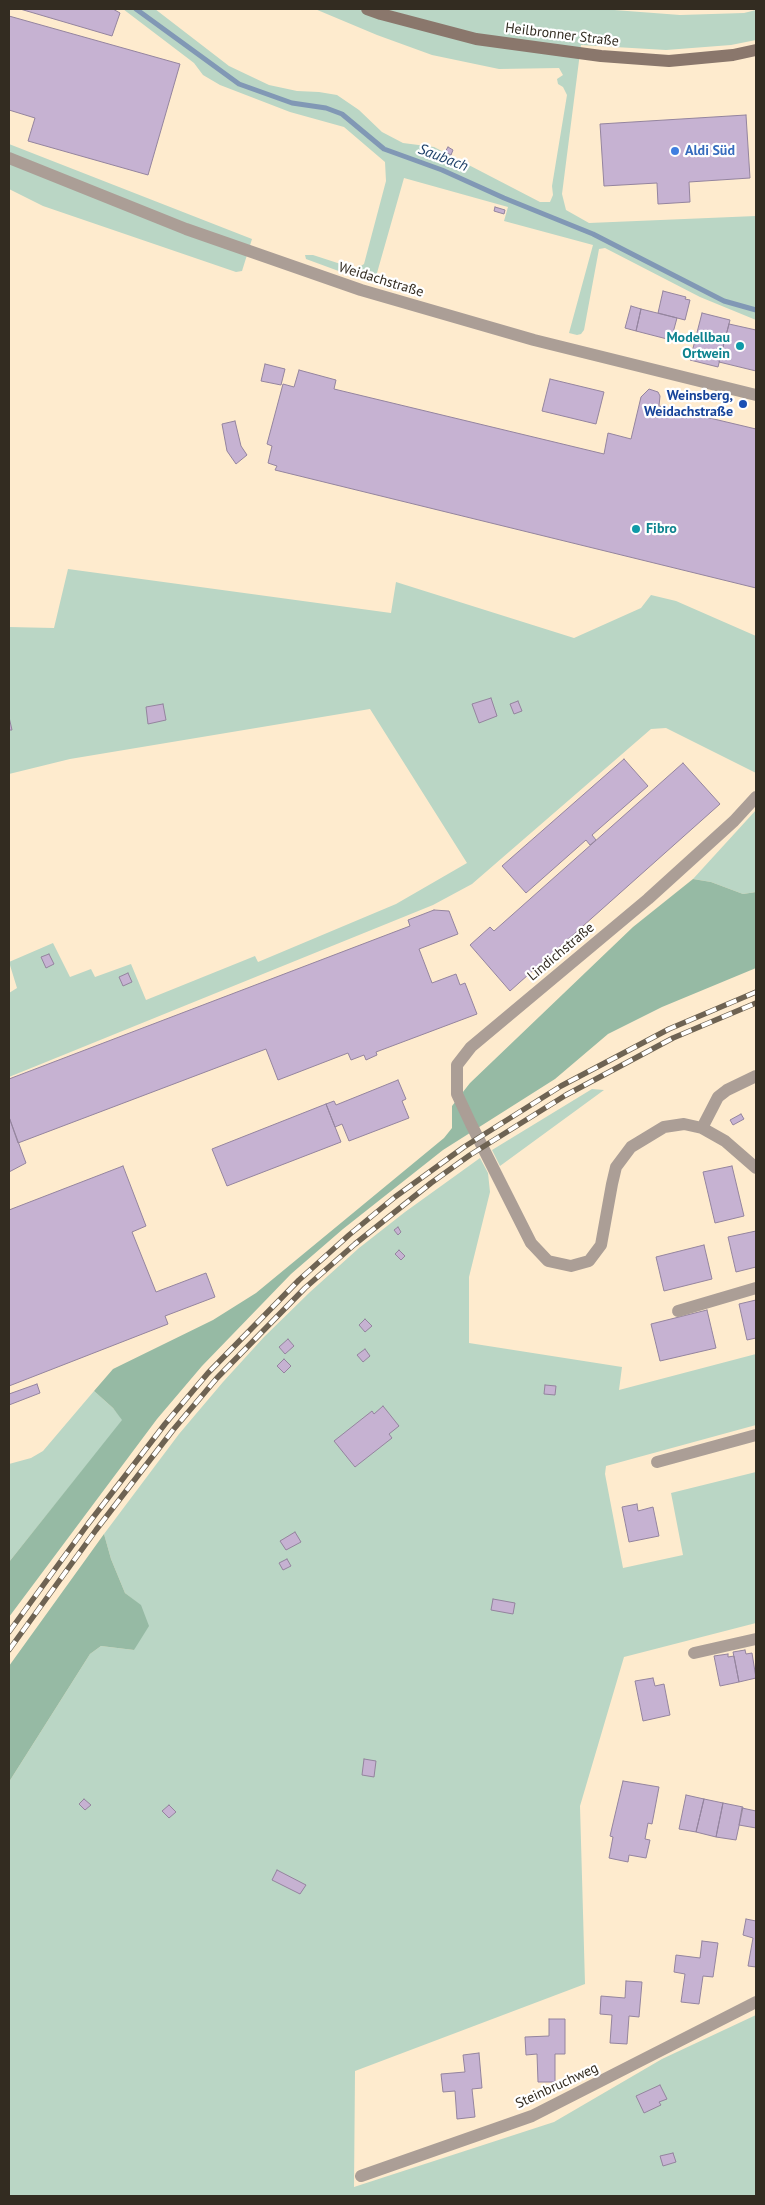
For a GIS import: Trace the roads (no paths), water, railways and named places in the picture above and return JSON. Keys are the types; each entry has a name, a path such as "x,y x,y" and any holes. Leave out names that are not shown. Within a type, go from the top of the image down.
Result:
{"street":[{"name":"Heilbronner Straße","path":"367,9 476,39 601,56 669,61 733,55 756,50"},
{"name":"Weidachstraße","path":"9,158 186,229 361,290 534,340 756,395"},
{"name":"Lindichstraße","path":"702,1128 684,1124 664,1128 631,1147 616,1167 601,1245 589,1261 571,1266 548,1261 531,1244 458,1094 457,1065 471,1047 648,899 734,821 756,796"},
{"path":"756,1076 727,1090 718,1097 702,1128 725,1141 756,1168"},
{"path":"678,1311 756,1288"},
{"path":"657,1462 756,1435"},
{"path":"694,1653 756,1639"},
{"name":"Steinbruchweg","path":"360,2176 532,2116 756,2002"}],"waterway":[{"name":"Saubach","path":"136,9 239,84 292,103 326,108 342,114 384,149 442,170 504,198 593,234 724,301 756,310"}],"railway":[{"path":"9,1632 88,1524 165,1424 208,1373 299,1280 349,1235 395,1197 464,1147 561,1086 669,1029 756,992"},
{"path":"9,1650 96,1530 173,1430 217,1378 305,1288 355,1244 431,1183 470,1155 566,1095 673,1038 756,1003"}],"place":[{"name":"Aldi Süd","path":"675,151"},
{"name":"Modellbau Ortwein","path":"740,346"},
{"name":"Weinsberg, Weidachstraße","path":"743,404"},
{"name":"Fibro","path":"636,529"}]}
